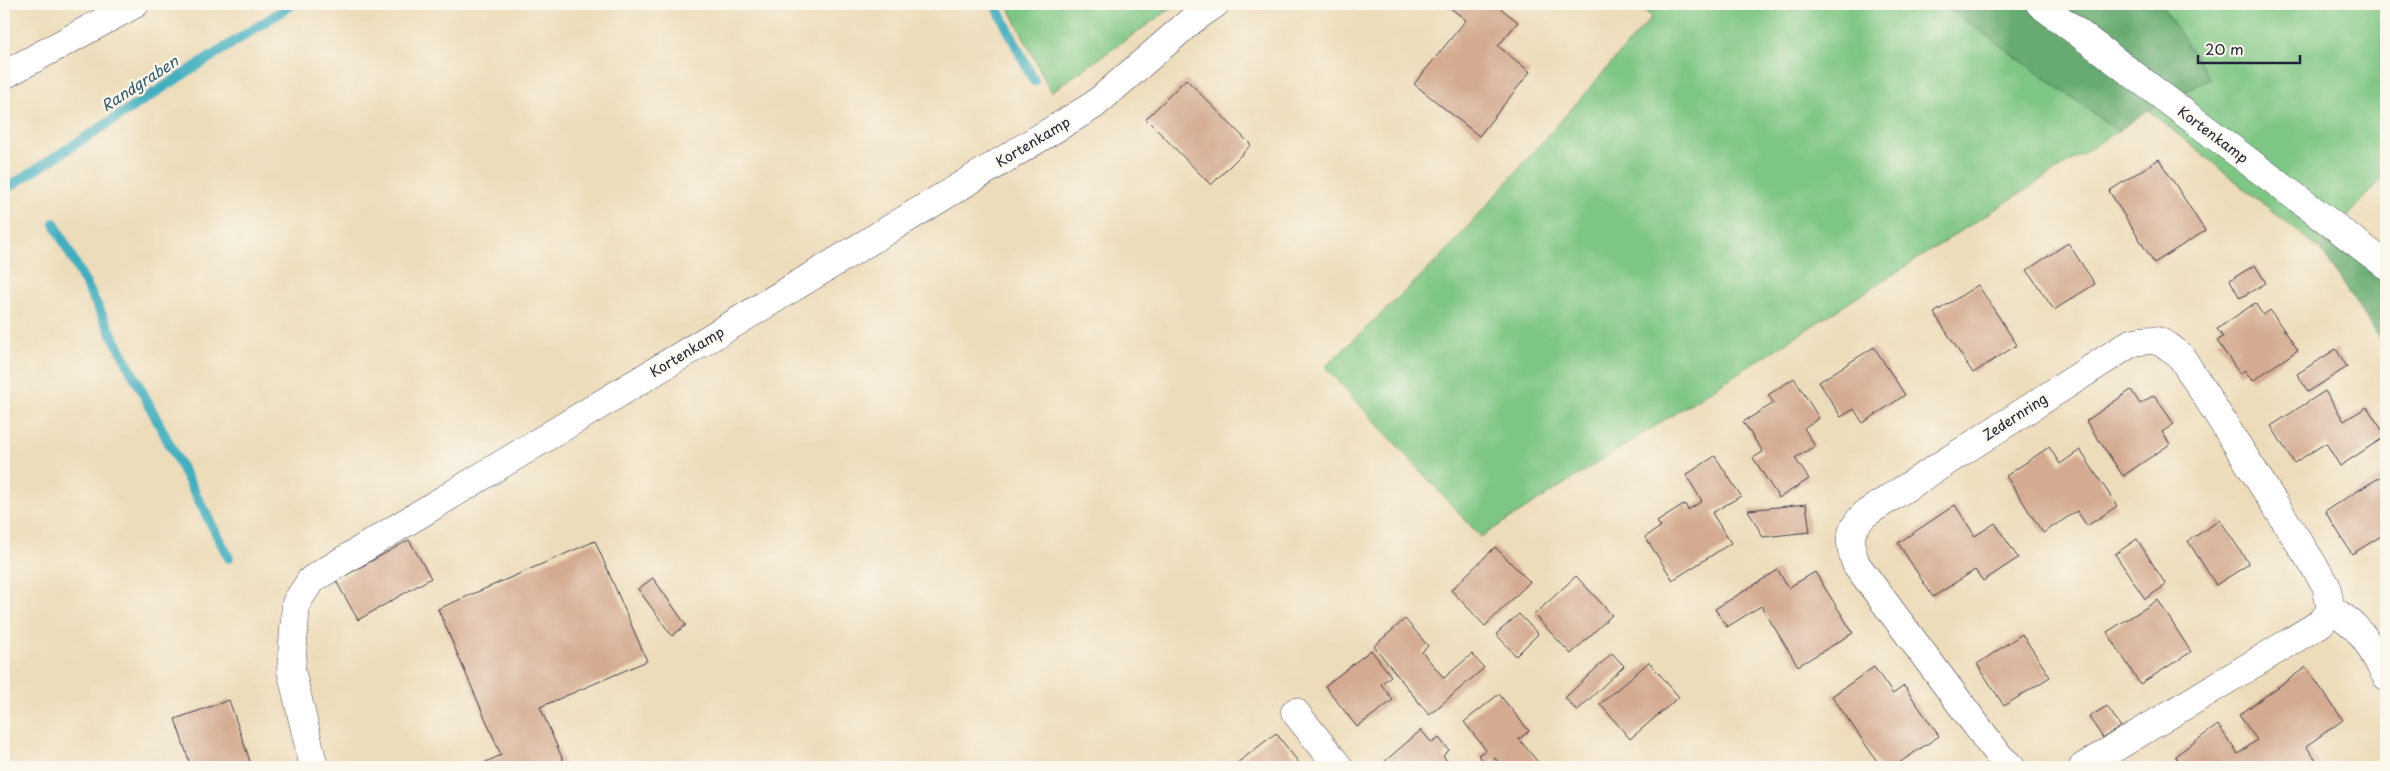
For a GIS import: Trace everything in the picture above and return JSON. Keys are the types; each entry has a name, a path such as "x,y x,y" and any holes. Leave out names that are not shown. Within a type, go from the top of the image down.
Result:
{"street":[{"path":"4,74 135,4"},
{"name":"Kortenkamp","path":"314,767 291,670 296,603 311,580 1094,105 1192,20 1215,4"},
{"name":"Kortenkamp","path":"2040,4 2386,265"},
{"name":"Zedernring","path":"2011,767 2000,758 1856,564 1851,551 1851,536 1855,524 1865,514 2130,343 2146,339 2162,341 2182,358 2326,585 2331,610"},
{"path":"2083,767 2320,622 2331,610 2348,619 2367,640 2386,676"},
{"path":"1295,712 1339,767"}],"green space":[{"path":"1007,4 1177,4 1051,92"},
{"path":"1637,4 1943,4 2118,131 1481,537 1325,367 1442,256 1652,17"},
{"path":"1943,4 2161,4 2210,79 2148,110 2118,131"},
{"path":"2161,4 2386,4 2386,174 2319,249 2148,110 2210,79"},
{"path":"2335,232 2386,272 2386,348 2321,250"}],"building":[{"path":"1445,4 1495,4 1518,22 1498,46 1530,72 1479,136 1414,84 1466,20"},
{"path":"1186,79 1251,145 1211,185 1146,119"},
{"path":"2159,159 2205,231 2154,263 2109,191"},
{"path":"2068,243 2095,284 2054,310 2027,270"},
{"path":"2255,265 2266,283 2240,298 2230,280"},
{"path":"1978,285 2017,345 1973,373 1934,313"},
{"path":"2255,303 2263,315 2270,310 2298,350 2252,381 2245,370 2240,374 2217,341 2223,337 2217,329"},
{"path":"1874,347 1905,395 1863,423 1854,409 1841,417 1819,382"},
{"path":"2336,349 2347,367 2308,392 2297,374"},
{"path":"1794,378 1819,418 1804,428 1815,446 1795,458 1809,479 1779,498 1753,458 1763,452 1743,422 1774,403 1768,395"},
{"path":"2131,390 2140,404 2154,395 2174,424 2162,432 2170,444 2123,476 2086,421"},
{"path":"2325,391 2344,421 2367,407 2386,436 2340,466 2326,443 2294,463 2271,426"},
{"path":"2049,447 2060,464 2080,450 2117,506 2087,526 2077,511 2043,533 2006,476"},
{"path":"1715,456 1741,496 1712,513 1731,543 1673,580 1645,537 1661,527 1657,522 1685,504 1688,510 1702,501 1686,475"},
{"path":"2382,476 2386,483 2386,533 2352,554 2325,511"},
{"path":"1806,504 1810,532 1763,537 1748,510"},
{"path":"1955,505 1975,536 1995,523 2018,558 1983,581 1975,570 1933,597 1898,543"},
{"path":"2220,520 2249,564 2216,585 2188,541"},
{"path":"2137,539 2166,585 2145,599 2115,554"},
{"path":"409,540 431,578 358,620 336,581"},
{"path":"595,541 647,661 540,707 566,767 475,767 501,755 438,609"},
{"path":"1495,547 1530,582 1485,626 1451,590"},
{"path":"1778,570 1788,588 1815,572 1853,633 1798,666 1761,606 1727,627 1715,609"},
{"path":"1576,576 1612,615 1571,654 1534,615"},
{"path":"653,578 686,625 672,636 638,589"},
{"path":"2158,600 2191,652 2140,684 2107,632"},
{"path":"1519,614 1538,634 1516,656 1496,634"},
{"path":"1405,619 1428,646 1422,652 1444,678 1472,654 1484,668 1429,715 1374,646"},
{"path":"2022,634 2050,677 2004,706 1977,664"},
{"path":"1371,650 1391,676 1381,684 1393,700 1357,727 1325,686"},
{"path":"1612,653 1624,666 1577,711 1565,698"},
{"path":"1649,662 1679,697 1630,739 1600,704"},
{"path":"1874,667 1893,694 1904,686 1939,736 1893,767 1881,767 1832,696"},
{"path":"2306,667 2343,720 2306,746 2320,766 2183,767 2175,756 2218,725 2238,754 2257,740 2239,715"},
{"path":"1499,694 1529,731 1519,739 1542,767 1502,767 1495,758 1487,765 1478,755 1486,750 1464,722"},
{"path":"229,700 252,767 191,767 175,719"},
{"path":"2107,706 2121,727 2103,738 2089,717"},
{"path":"1421,730 1432,743 1439,738 1449,750 1443,756 1452,766 1389,767 1384,762"},
{"path":"1276,733 1299,763 1294,767 1232,767"}],"waterway":[{"name":"Randgraben","path":"4,190 293,4"},
{"path":"995,4 1034,81"},
{"path":"54,223 229,558"}]}
